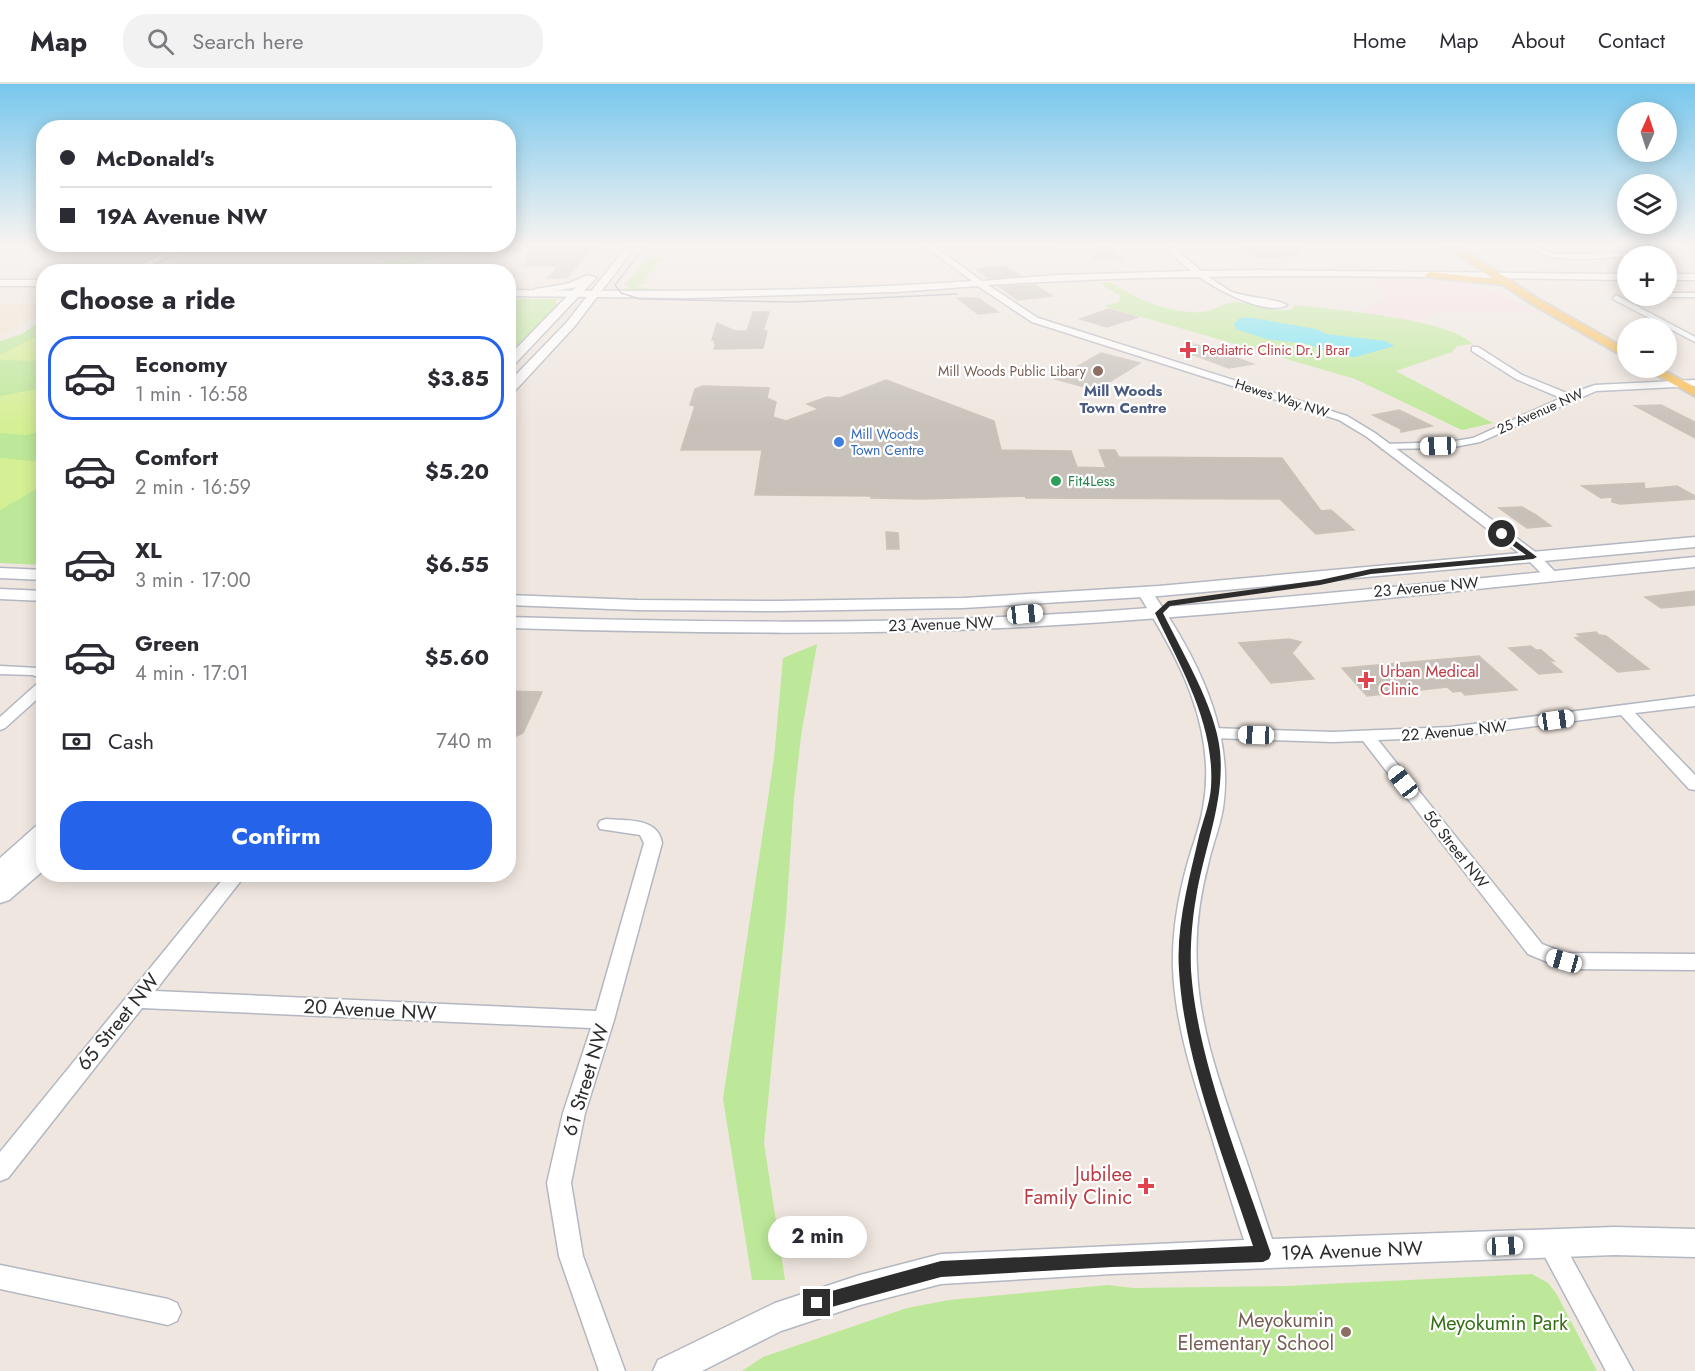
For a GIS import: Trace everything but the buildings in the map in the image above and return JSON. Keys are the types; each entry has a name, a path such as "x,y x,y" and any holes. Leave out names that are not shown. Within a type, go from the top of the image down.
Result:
{"main road":[{"path":"516,357 572,306"},
{"path":"516,383 548,349 578,306"},
{"path":"1544,306 1617,349"},
{"path":"1561,306 1617,336"},
{"path":"1677,369 1695,378"},
{"path":"1669,378 1695,388"},
{"path":"1552,576 1552,568 1558,566 1654,553 1694,542"},
{"name":"23 Avenue NW","path":"516,600 637,605 871,605 1145,592 1694,542"},
{"path":"1383,591 1440,579 1526,567 1534,563 1533,557"},
{"name":"23 Avenue NW","path":"516,622 678,627 946,624 1159,613 1695,562"},
{"path":"1159,613 1168,603 1320,583 1371,572"},
{"path":"0,573 36,575"},
{"path":"946,624 1137,602 1145,598 1145,592"},
{"path":"0,594 36,596"},
{"path":"516,606 637,605"},
{"path":"0,873 36,839"},
{"path":"0,893 36,863"}],"street":[{"name":"Hewes Way NW","path":"1014,306 1035,320 1321,410 1357,426 1533,557 1552,576"},
{"path":"1633,306 1695,340"},
{"path":"1474,349 1519,377 1568,397"},
{"name":"25 Avenue NW","path":"1386,447 1449,445 1476,440 1568,397 1595,388 1613,385 1680,384"},
{"path":"1145,592 1159,613 1194,684 1212,733 1217,765 1216,789 1190,899 1185,969 1191,1016 1207,1082 1263,1254"},
{"path":"0,670 36,672"},
{"path":"0,725 36,692"},
{"name":"22 Avenue NW","path":"1212,733 1366,736 1497,728 1695,701"},
{"path":"1625,711 1695,785"},
{"name":"56 Street NW","path":"1366,736 1535,949 1550,957 1575,961 1695,962"},
{"name":"61 Street NW","path":"606,825 645,829 652,836 653,843 604,1020 574,1113 559,1183 571,1256 612,1371"},
{"name":"65 Street NW","path":"0,1170 231,882"},
{"name":"20 Avenue NW","path":"136,999 604,1020"},
{"name":"19A Avenue NW","path":"669,1371 775,1318 860,1290 941,1269 1112,1259 1614,1241 1695,1243"},
{"path":"1550,1244 1620,1371"},
{"path":"0,1277 168,1312"}],"shaded area":[{"path":"0,306 36,306 36,315 0,336"},
{"path":"1370,306 1525,306 1537,312 1435,312 1413,322 1358,313"}],"green space":[{"path":"516,306 557,306 516,350"},
{"path":"1104,306 1160,306 1178,311 1202,312 1221,306 1258,306 1285,310 1293,309 1294,306 1303,306 1389,317 1440,328 1459,335 1472,344 1457,346 1452,352 1396,371 1493,423 1462,430 1355,379"},
{"path":"36,324 36,565 0,563 0,341 22,334"},
{"path":"36,337 36,361 0,360 0,355"},
{"path":"36,389 36,433 26,435 0,433 0,396"},
{"path":"0,458 36,461 36,489 0,510"},
{"path":"817,644 801,736 794,798 786,917 764,1143 785,1280 752,1280 723,1099 774,758 783,658"},
{"name":"Meyokumin Park","path":"1532,1274 1548,1283 1556,1293 1597,1371 742,1371 763,1357 907,1308 949,1300 1108,1285 1133,1288 1286,1286"}],"water":[{"path":"1247,317 1316,329 1326,334 1386,341 1394,346 1355,357 1337,355 1307,344 1266,339 1236,329 1234,324 1238,319"}],"place":[{"name":"Pediatric Clinic Dr. J Brar","path":"1188,350"},
{"name":"Mill Woods Public Libary","path":"1098,371"},
{"name":"Mill Woods Town Centre","path":"839,442"},
{"name":"Fit4Less","path":"1056,481"},
{"name":"Urban Medical Clinic","path":"1366,680"},
{"name":"Jubilee Family Clinic","path":"1146,1186"},
{"name":"Meyokumin Elementary School","path":"1346,1332"}],"district":[{"name":"Mill Woods Town Centre","path":"1123,400"}],"route":[{"path":"817,1303 941,1269 1112,1259 1263,1254 1207,1082 1187,993 1185,969 1187,923 1194,877 1213,810 1217,765 1215,749 1209,720 1203,705 1159,613 1161,608 1168,603 1320,583 1371,572 1533,557 1502,534"}]}
